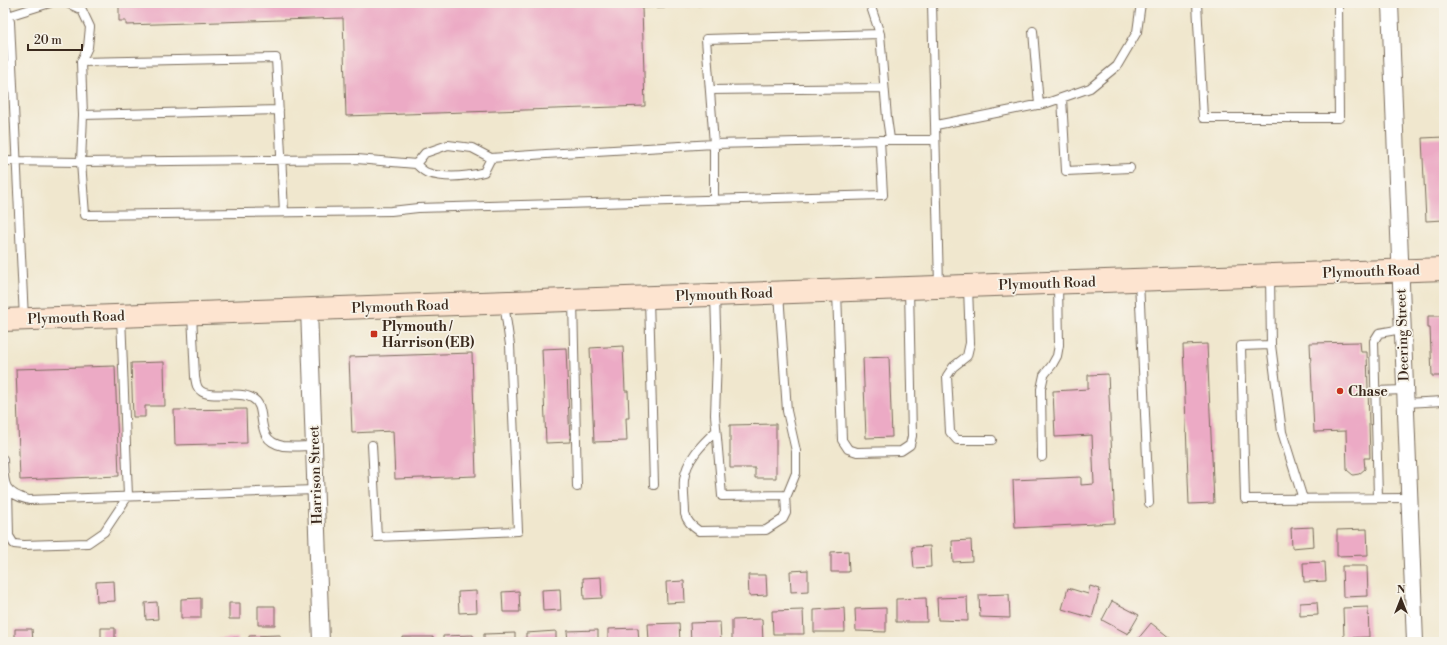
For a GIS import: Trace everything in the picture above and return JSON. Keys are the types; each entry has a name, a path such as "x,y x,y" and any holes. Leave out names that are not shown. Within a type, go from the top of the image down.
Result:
{"main road":[{"name":"Plymouth Road","path":"3,320 1444,269"}],"street":[{"name":"Deering Street","path":"1390,3 1408,498 1415,642"},
{"name":"Harrison Street","path":"309,309 321,642"}],"lane":[{"path":"5,3 10,22 24,319"},
{"path":"8,16 50,3"},
{"path":"66,3 82,10 90,27 88,47 81,62 83,115 80,162 85,214 391,211 418,208 883,195 880,140"},
{"path":"872,3 871,7 880,34 890,139"},
{"path":"932,3 939,287"},
{"path":"936,125 1039,105 1090,88 1117,66 1137,32 1141,3"},
{"path":"1197,3 1203,118 1340,118 1338,3"},
{"path":"1033,31 1039,105"},
{"path":"714,200 714,144 706,39 880,34"},
{"path":"81,62 276,58 284,212"},
{"path":"710,90 884,88"},
{"path":"1062,98 1066,171 1130,168"},
{"path":"83,115 279,110"},
{"path":"416,164 425,153 448,145 472,148 491,158 714,144 890,139 935,140"},
{"path":"3,161 80,162 356,159 416,164 427,173 452,177 484,172 491,158"},
{"path":"1270,275 1271,345 1282,432 1303,499"},
{"path":"1139,280 1149,503"},
{"path":"1042,457 1041,389 1044,375 1057,356 1059,345 1058,282"},
{"path":"968,286 970,343 967,356 953,367 947,376 950,432 957,440 992,440"},
{"path":"837,290 842,440 848,449 857,452 901,451 910,445 912,436 909,288"},
{"path":"715,294 717,358 715,415 722,496 787,495 796,473 796,451 787,411 779,292"},
{"path":"649,297 654,485"},
{"path":"573,300 577,487"},
{"path":"372,445 377,536 518,531 510,345 504,302"},
{"path":"192,313 195,377 197,386 201,392 208,394 248,395 256,400 260,408 262,428 267,437 281,446 314,446"},
{"path":"3,459 4,480 8,489 9,536 14,544 24,545 88,542 104,532 128,496 121,316"},
{"path":"1378,498 1374,341 1379,333 1402,329"},
{"path":"1271,345 1241,346 1245,499 1408,498"},
{"path":"1375,391 1405,397 1444,401"},
{"path":"716,431 692,458 684,480 685,514 693,528 699,531 766,530 783,518 786,513 785,495"},
{"path":"8,489 17,497 29,500 315,490"}],"building":[{"path":"119,3 739,4 642,8 645,106 346,116 343,18 126,25 126,21 119,21"},
{"path":"1444,137 1444,220 1426,221 1422,138"},
{"path":"1428,316 1444,316 1444,376 1432,376"},
{"name":"Chase","path":"1360,342 1361,352 1367,352 1370,458 1364,458 1365,469 1359,474 1353,475 1347,470 1346,431 1314,432 1310,343"},
{"path":"1207,344 1214,503 1189,504 1183,345"},
{"path":"623,346 625,391 628,391 629,418 626,418 627,441 594,442 590,348"},
{"path":"566,348 570,442 546,443 542,349"},
{"path":"472,353 476,476 395,479 393,431 352,433 349,357"},
{"path":"889,357 892,437 866,438 863,358"},
{"path":"164,362 165,406 145,406 145,417 133,417 131,363"},
{"path":"115,366 119,476 20,480 16,369"},
{"path":"1108,374 1115,523 1015,528 1013,480 1081,477 1081,485 1094,484 1092,435 1055,437 1053,391 1088,389 1088,375"},
{"path":"246,409 247,443 175,445 174,410"},
{"path":"776,424 776,478 755,478 755,468 730,468 730,425"},
{"path":"1313,527 1314,546 1292,548 1291,528"},
{"path":"1367,529 1368,555 1337,556 1337,530"},
{"path":"971,540 972,561 953,562 952,541"},
{"path":"930,546 931,567 914,568 912,547"},
{"path":"848,551 849,572 831,572 831,552"},
{"path":"1325,562 1326,581 1304,582 1303,563"},
{"path":"1342,566 1367,566 1368,596 1343,597"},
{"path":"808,570 808,591 791,592 790,571"},
{"path":"748,575 766,575 767,595 749,596"},
{"path":"601,577 602,598 584,599 583,578"},
{"path":"114,581 115,601 97,602 96,582"},
{"path":"684,581 685,602 667,603 666,582"},
{"path":"1090,586 1100,589 1092,618 1062,609 1068,588 1088,594"},
{"path":"560,589 561,610 543,611 542,590"},
{"path":"476,591 477,612 459,613 458,592"},
{"path":"519,591 520,612 503,612 502,592"},
{"path":"1009,594 1010,618 980,617 979,595"},
{"path":"967,597 968,621 938,620 937,598"},
{"path":"201,598 201,618 181,618 181,599"},
{"path":"926,598 927,622 896,622 896,599"},
{"path":"1112,601 1139,615 1128,634 1102,620"},
{"path":"157,602 158,619 146,620 145,603"},
{"path":"1317,602 1318,615 1300,616 1300,603"},
{"path":"229,603 240,603 240,619 229,619"},
{"path":"258,606 275,606 275,625 258,625"},
{"path":"1368,607 1369,637 1344,638 1343,608"},
{"path":"844,608 845,632 814,632 814,610"},
{"path":"886,608 886,632 856,631 855,609"},
{"path":"803,610 804,634 773,634 772,611"},
{"path":"762,619 763,642 732,642 732,620"},
{"path":"720,622 721,642 691,642 690,623"},
{"path":"679,623 680,642 649,642 648,624"},
{"path":"1151,623 1175,642 1140,642 1137,640"},
{"path":"101,628 115,628 115,642 101,642"},
{"path":"638,628 639,642 608,642 608,629"},
{"path":"15,629 32,629 33,642 6,642 15,640"},
{"path":"598,630 598,642 568,642 567,631"},
{"path":"556,631 556,642 526,642 526,633"},
{"path":"515,633 515,642 484,642 484,634"},
{"path":"280,635 280,642 249,642 249,636"},
{"path":"473,635 474,642 443,642 443,636"},
{"path":"402,637 433,637 433,642 402,642"},
{"path":"238,638 238,642 207,642 207,639"},
{"path":"74,640 74,642 44,642 44,641"}],"place":[{"name":"Plymouth / Harrison (EB)","path":"374,334"},
{"name":"Chase","path":"1340,391"}]}
